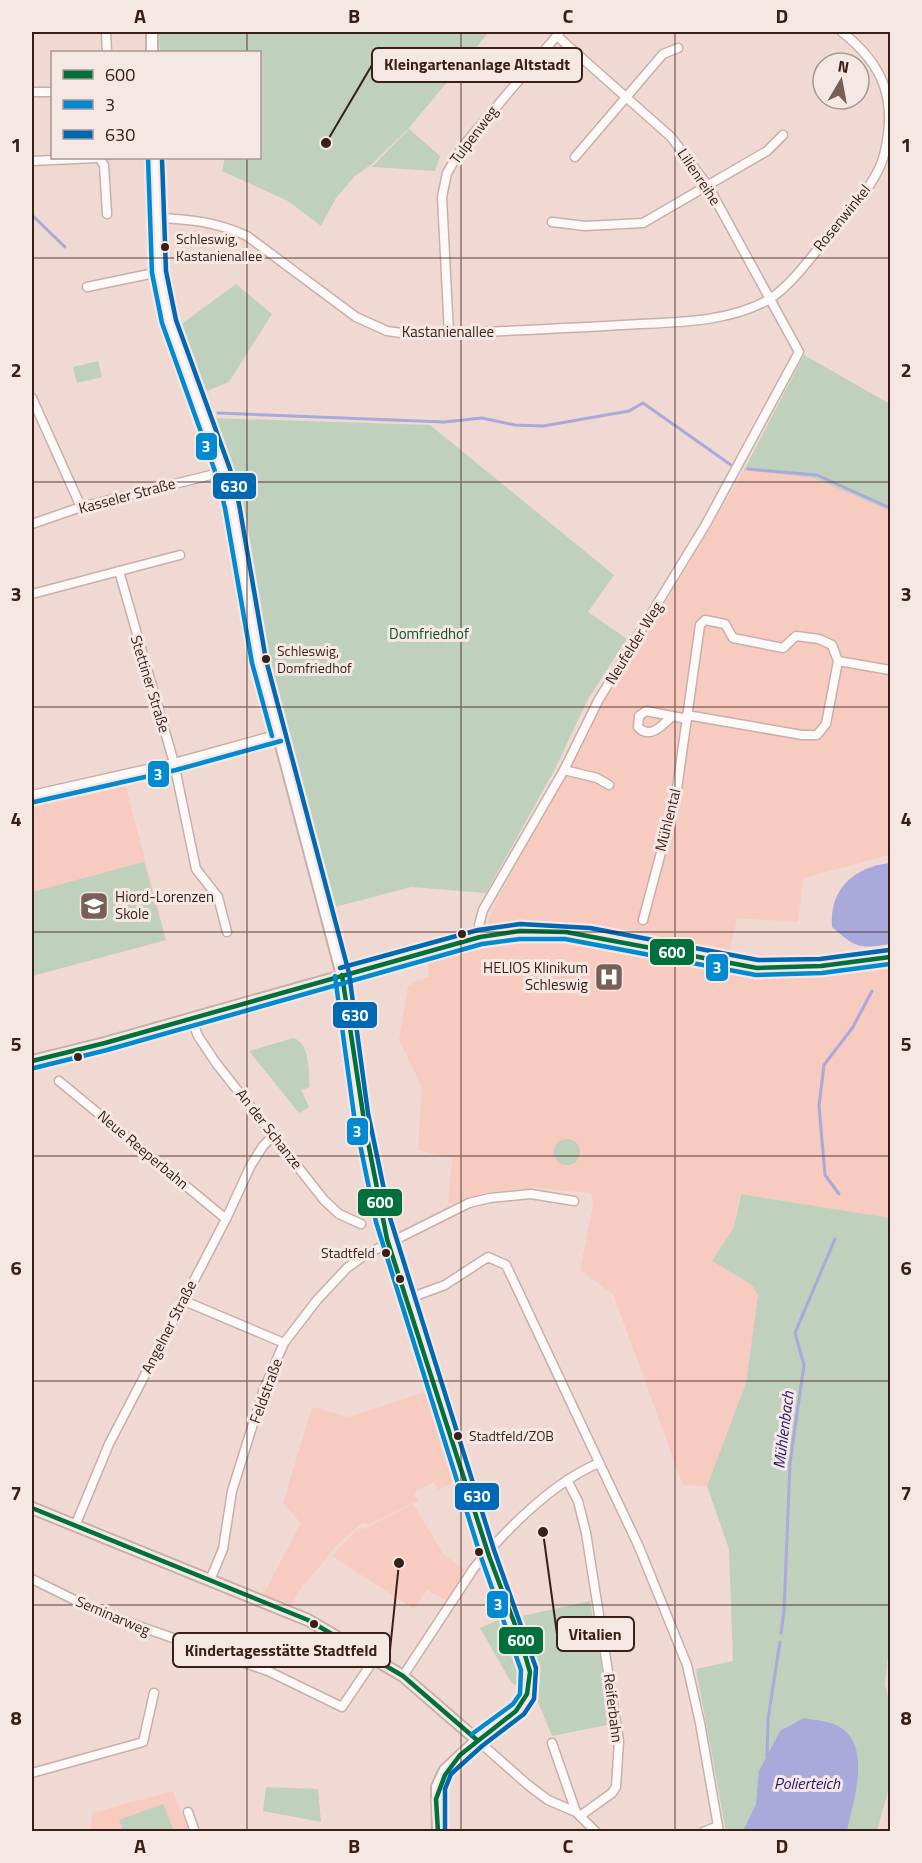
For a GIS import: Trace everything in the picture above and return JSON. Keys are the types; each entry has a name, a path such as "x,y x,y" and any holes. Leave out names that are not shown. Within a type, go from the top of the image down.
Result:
{"street":[{"path":"106,32 107,51"},
{"path":"152,32 152,51"},
{"name":"Rosenwinkel","path":"769,299 792,278 846,215 883,162 889,122 884,87 864,49 842,32"},
{"name":"Lilienreihe","path":"558,34 626,98 671,136 708,186 799,352"},
{"name":"Tulpenweg","path":"449,333 442,197 447,173 463,146 558,34"},
{"path":"575,157 663,54 678,48"},
{"path":"32,92 51,92"},
{"path":"552,222 585,226 643,224 767,151 783,135"},
{"path":"32,161 76,159"},
{"path":"99,159 104,165 107,214"},
{"path":"155,159 159,272 169,322 223,472 232,506 259,662 342,975 361,1114 389,1243 488,1552 524,1648 530,1678 527,1697 518,1708 477,1740 445,1770 438,1787 438,1832"},
{"name":"Kastanienallee","path":"156,218 204,221 229,227 247,236 372,326 408,334 692,320 738,311 769,299"},
{"path":"87,287 159,272"},
{"name":"Neufelder Weg","path":"480,937 479,926 483,910 564,770 598,701 706,524 799,352"},
{"path":"32,398 81,507"},
{"name":"Kasseler Straße","path":"32,524 81,507 223,472"},
{"path":"32,594 180,555"},
{"name":"Stettiner Straße","path":"119,571 174,763 196,869 218,897 227,932"},
{"name":"Mühlental","path":"643,920 676,796 699,625 705,620 725,624 733,638 783,648 796,636 819,639 832,645 838,661"},
{"path":"672,716 802,735 817,735 826,724 838,661 891,670"},
{"path":"32,795 174,763 279,734"},
{"path":"564,770 597,778 609,785"},
{"path":"32,1061 480,937 520,931 566,932 757,968 821,966 891,957"},
{"name":"An der Schanze","path":"191,1018 204,1045 324,1200 339,1214 361,1224"},
{"name":"Neue Reeperbahn","path":"59,1081 226,1218"},
{"name":"Angelner Straße","path":"75,1526 108,1444 226,1218 251,1165 262,1146 274,1135"},
{"name":"Feldstraße","path":"210,1580 223,1549 232,1491 264,1389 284,1343 317,1300 347,1268 448,1212 490,1198 531,1194 574,1201"},
{"path":"407,1299 445,1285 488,1257 506,1265 639,1546 687,1665 719,1829 703,1832"},
{"path":"182,1300 284,1343"},
{"path":"403,1676 474,1568 488,1552 567,1480 599,1463"},
{"name":"Reiferbahn","path":"567,1480 578,1501 586,1533 619,1741 616,1787 612,1793 578,1814"},
{"path":"32,1508 308,1620 375,1658 403,1676 528,1785 548,1800 578,1814 596,1832"},
{"name":"Seminarweg","path":"32,1580 101,1613 268,1671 342,1707 375,1658"},
{"path":"32,1773 143,1742 154,1693"},
{"path":"552,1743 578,1814"},
{"path":"188,1812 195,1832"}],"shaded area":[{"name":"HELIOS Klinikum Schleswig","path":"744,470 814,478 890,511 890,855 803,878 798,922 737,918 725,973 812,978 890,966 890,1218 740,1194 734,1227 712,1261 752,1285 758,1295 746,1383 707,1486 683,1485 613,1294 580,1270 593,1205 591,1193 533,1188 488,1192 448,1204 452,1158 418,1150 422,1088 399,1039 408,986 429,976 428,961 489,947 487,925 496,902 603,701 639,649"},
{"name":"Hiord-Lorenzen Skole","path":"125,783 166,940 32,976 32,800 72,795"},
{"path":"428,1391 456,1480 439,1490 434,1482 414,1493 418,1501 367,1525 363,1522 337,1545 299,1591 291,1605 263,1595 301,1523 283,1503 312,1407 349,1417"},
{"path":"413,1504 444,1555 465,1570 447,1601 427,1590 414,1609 332,1556 359,1528 364,1529"},
{"path":"173,1791 188,1831 91,1832 92,1813"}],"green space":[{"path":"159,32 489,32 408,129 372,164 355,176 336,198 321,226 288,201 222,171 225,159 261,159 261,51 160,51"},
{"path":"409,129 440,156 435,171 372,167"},
{"path":"236,284 272,314 229,382 202,393 179,326"},
{"path":"804,355 890,404 890,511 814,478 744,470"},
{"path":"98,361 102,377 77,383 73,367"},
{"name":"Domfriedhof","path":"211,418 430,425 614,575 588,612 627,639 588,699 554,771 486,893 411,887 331,908 251,592 233,483"},
{"name":"Hiord-Lorenzen Skole","path":"144,862 166,940 32,976 32,892"},
{"path":"294,1038 303,1046 309,1067 310,1087 301,1090 309,1107 299,1113 249,1051"},
{"path":"567,1139 576,1143 580,1152 576,1161 567,1165 558,1161 554,1152 558,1143"},
{"path":"741,1194 890,1218 890,1636 885,1684 890,1708 890,1784 877,1831 848,1829 847,1832 726,1831 696,1669 733,1661 729,1549 707,1486 746,1383 758,1295 752,1285 712,1261 734,1227"},
{"path":"590,1601 612,1724 552,1736 536,1697 540,1680 539,1664 518,1617"},
{"path":"502,1618 519,1661 520,1689 511,1682 480,1628"},
{"path":"266,1787 318,1789 321,1822 263,1811"},
{"path":"163,1804 174,1831 123,1831 119,1820"}],"water":[{"path":"890,863 890,944 864,946 853,943 832,927 832,914 840,891 846,882 865,869"},
{"name":"Polierteich","path":"804,1718 836,1725 848,1733 855,1745 858,1774 847,1831 743,1831 756,1804 759,1771 780,1731"}],"waterway":[{"path":"32,215 65,247"},
{"path":"218,413 444,422 482,418 515,425 543,426 629,411 643,403 731,465"},
{"path":"748,469 817,475 890,508"},
{"name":"Mühlenbach","path":"839,1194 825,1175 819,1106 824,1065 853,1027 872,991"},
{"name":"Mühlenbach","path":"781,1633 784,1611 790,1463 804,1365 795,1333 835,1239"},
{"name":"Mühlenbach","path":"767,1756 768,1719 780,1642"}],"transit line":[{"name":"3","path":"148,159 152,273 162,323 216,474 225,508 252,663 272,736"},
{"name":"630","path":"162,159 166,271 176,320 230,469 239,504 266,660 349,973 368,1113 390,1218 494,1550 536,1668 534,1699 524,1714 482,1746 451,1774 445,1789 445,1832"},
{"name":"3","path":"34,802 176,770 281,741"},
{"name":"630","path":"340,968 478,930 520,924 590,928 758,960 820,959 889,950"},
{"name":"600","path":"32,1061 105,1043 480,937 520,931 566,932 757,968 821,966 890,957"},
{"name":"3","path":"34,1068 107,1050 482,944 520,939 565,939 756,975 822,973 890,964"},
{"name":"600","path":"342,975 365,1127 387,1239 489,1556 520,1638 530,1672 527,1694 516,1711 460,1755 445,1775 436,1799 438,1832"},
{"name":"3","path":"335,976 354,1115 376,1222 480,1554 521,1670 520,1694 513,1704 472,1734"},
{"name":"600","path":"32,1508 308,1620 403,1676 477,1740"}],"place":[{"name":"Kleingartenanlage Altstadt","path":"326,143"},
{"name":"Schleswig, Kastanienallee","path":"165,247"},
{"name":"Schleswig, Domfriedhof","path":"266,659"},
{"name":"Hiord-Lorenzen Skole","path":"94,906"},
{"name":"HELIOS Klinikum Schleswig","path":"609,977"},
{"name":"Stadtfeld","path":"386,1253"},
{"name":"Stadtfeld/ZOB","path":"458,1436"},
{"name":"Vitalien","path":"543,1532"},
{"name":"Kindertagesstätte Stadtfeld","path":"399,1563"}]}
